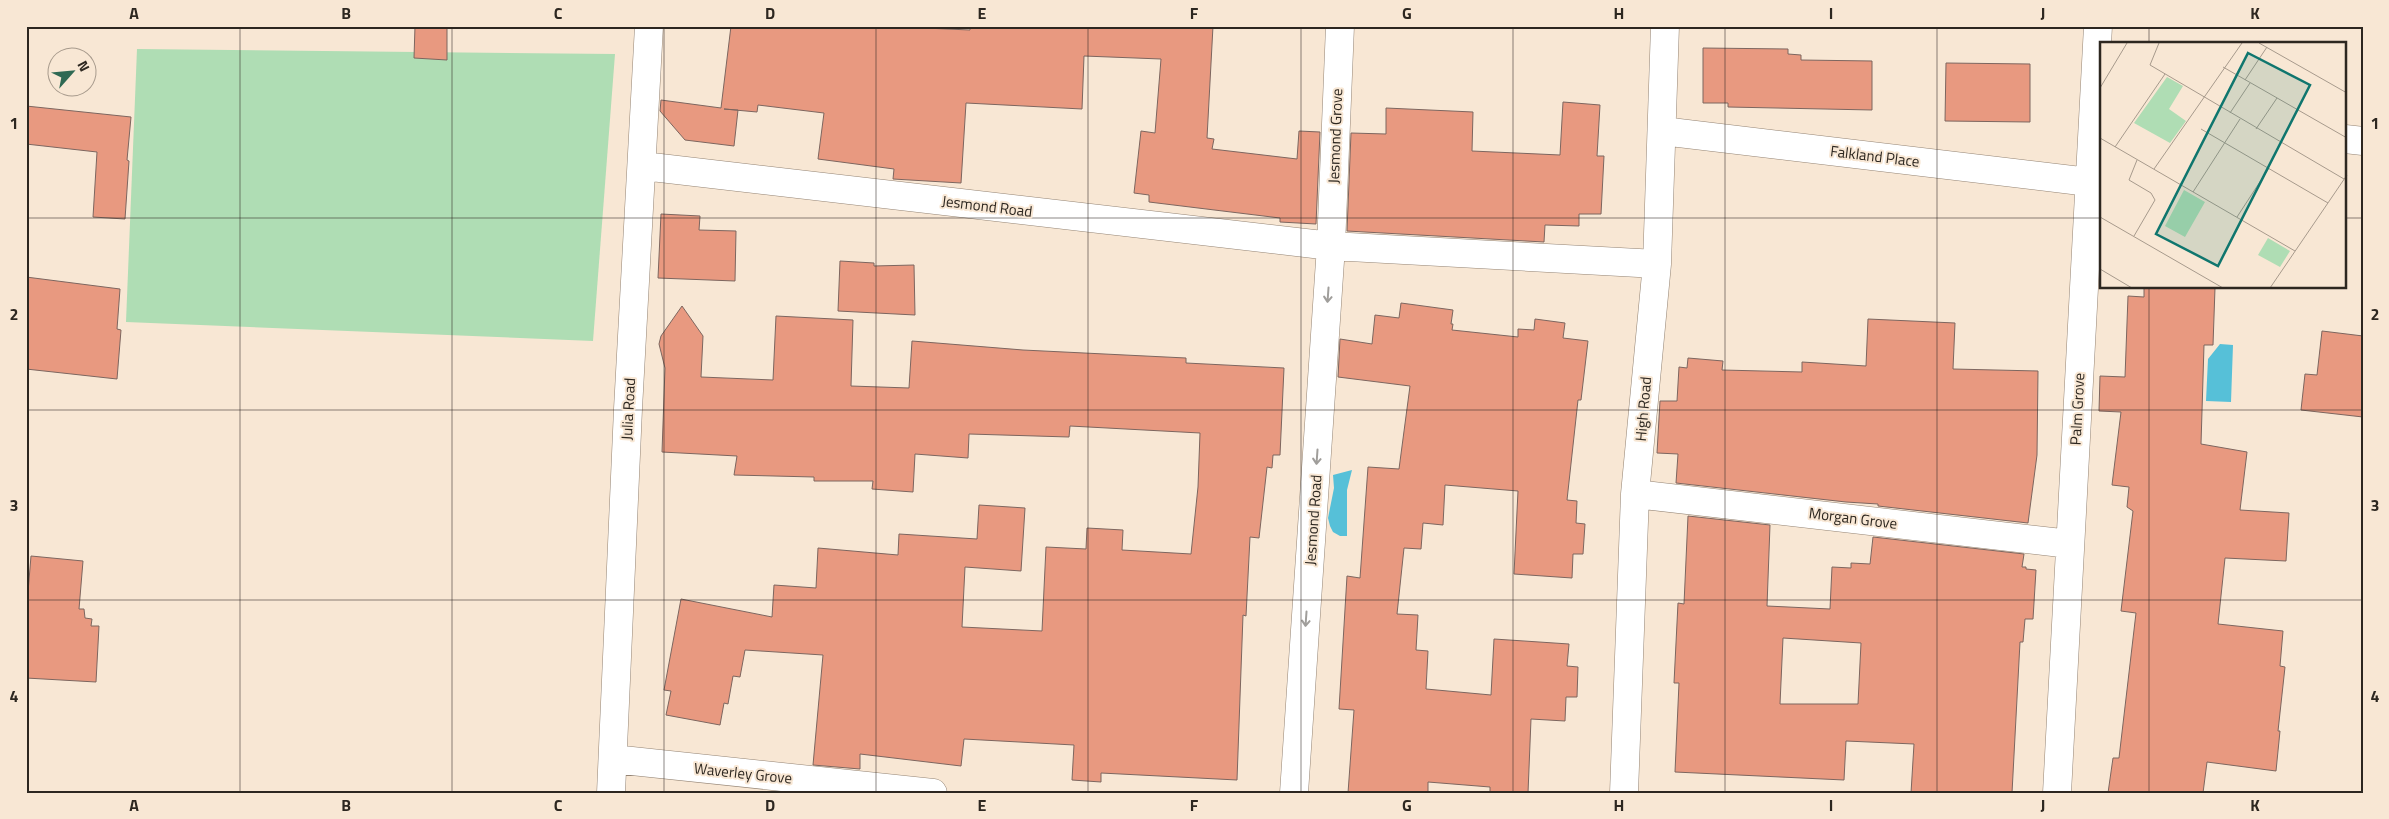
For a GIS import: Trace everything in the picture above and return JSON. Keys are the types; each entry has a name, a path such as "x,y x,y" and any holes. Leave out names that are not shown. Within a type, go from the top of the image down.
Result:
{"street":[{"name":"Julia Road","path":"611,793 628,409 643,166 649,26"},
{"name":"Jesmond Grove","path":"1331,246 1340,26"},
{"name":"High Road","path":"1624,793 1635,494 1657,264 1665,26"},
{"name":"Palm Grove","path":"2057,793 2089,182 2097,109 2098,26"},
{"name":"Falkland Place","path":"1662,131 2089,182"},
{"path":"2346,139 2363,141"},
{"name":"Jesmond Road","path":"643,166 1331,246 1657,264"},
{"name":"Jesmond Road","path":"1294,793 1331,246"},
{"name":"Morgan Grove","path":"1635,494 2070,544"},
{"name":"Waverley Grove","path":"613,759 933,793"}],"green space":[{"path":"137,49 615,54 593,341 126,322"}],"water":[{"path":"2220,344 2233,345 2231,402 2206,401 2208,359"},
{"path":"1352,470 1347,490 1347,536 1340,536 1333,532 1328,518 1334,488 1333,475"}],"building":[{"path":"415,26 447,26 447,60 414,58"},
{"path":"731,26 879,26 970,30 970,26 1213,26 1207,138 1214,139 1212,149 1297,159 1299,131 1320,132 1316,224 1280,222 1280,218 1149,202 1149,195 1134,193 1141,131 1155,133 1161,59 1084,56 1082,109 966,103 961,183 893,179 894,169 818,159 824,113 758,105 757,112 738,110 734,146 685,140 660,111 661,100 721,108"},
{"path":"1703,48 1788,49 1788,54 1801,55 1801,60 1872,61 1872,110 1728,107 1728,103 1703,103"},
{"path":"1946,63 2030,64 2030,122 1945,121"},
{"path":"1563,102 1600,105 1597,156 1604,156 1601,214 1579,214 1579,226 1545,225 1544,242 1347,231 1351,133 1386,134 1386,108 1473,112 1472,151 1560,155"},
{"path":"26,106 131,117 125,219 93,217 97,152 26,144"},
{"path":"661,214 700,216 699,230 736,231 735,281 658,278"},
{"path":"840,261 874,263 874,266 914,265 915,315 838,311"},
{"path":"26,277 120,289 117,329 121,330 117,379 26,369"},
{"path":"2144,289 2215,289 2213,345 2204,345 2201,444 2247,452 2240,510 2289,513 2286,561 2225,558 2218,624 2283,631 2280,666 2285,667 2276,771 2207,762 2203,793 2108,793 2113,758 2119,758 2136,613 2121,611 2133,511 2127,507 2129,487 2112,485 2121,412 2099,411 2100,376 2125,377 2128,296 2144,297"},
{"path":"1401,303 1453,310 1452,330 1518,337 1518,329 1534,330 1535,319 1565,323 1563,338 1588,341 1581,400 1578,400 1567,500 1577,501 1576,523 1585,524 1583,554 1573,554 1572,578 1514,574 1518,491 1445,485 1443,525 1423,523 1421,549 1404,548 1397,614 1418,615 1416,650 1428,651 1426,689 1491,695 1494,639 1569,644 1567,666 1578,667 1577,697 1566,697 1565,721 1531,719 1528,793 1490,793 1490,787 1428,782 1428,793 1348,793 1354,710 1339,709 1347,576 1360,578 1368,467 1399,469 1410,386 1338,377 1340,339 1372,344 1375,315 1399,318"},
{"path":"682,306 703,336 701,377 773,380 776,316 853,320 851,386 909,388 912,341 1023,350 1186,358 1186,363 1284,368 1280,455 1273,455 1272,468 1267,467 1259,538 1250,537 1246,616 1243,615 1237,780 1101,773 1101,782 1072,780 1074,745 964,739 961,766 860,754 860,769 813,765 823,655 745,650 740,677 733,676 728,704 724,703 720,725 666,715 671,691 664,690 681,599 772,617 774,585 816,588 818,548 898,555 899,534 977,539 979,505 1025,508 1021,571 965,567 962,627 1042,631 1046,547 1086,549 1087,528 1123,530 1122,550 1191,554 1198,487 1200,433 1070,426 1069,437 969,434 968,458 915,454 913,492 872,489 873,481 814,481 814,477 734,475 737,456 662,452 665,368 659,344 661,336"},
{"path":"1868,319 1955,323 1953,369 2038,371 2037,455 2028,523 1878,506 1878,504 1676,483 1678,454 1657,453 1660,401 1677,401 1679,367 1687,368 1688,358 1723,361 1722,370 1802,372 1802,362 1866,366"},
{"path":"2322,331 2363,336 2363,417 2301,410 2305,374 2317,375"},
{"path":"1688,516 1770,525 1767,606 1830,609 1832,567 1851,568 1851,563 1870,564 1873,537 2024,554 2022,567 2036,570 2033,619 2025,619 2023,642 2020,642 2012,793 1911,793 1914,744 1846,741 1844,780 1675,772 1679,683 1674,683 1678,603 1684,604","holes":["1783,638 1861,643 1858,704 1780,704"]},
{"path":"31,556 83,561 79,609 84,609 85,618 92,619 91,626 99,626 96,682 26,678 26,592 28,592"}]}
